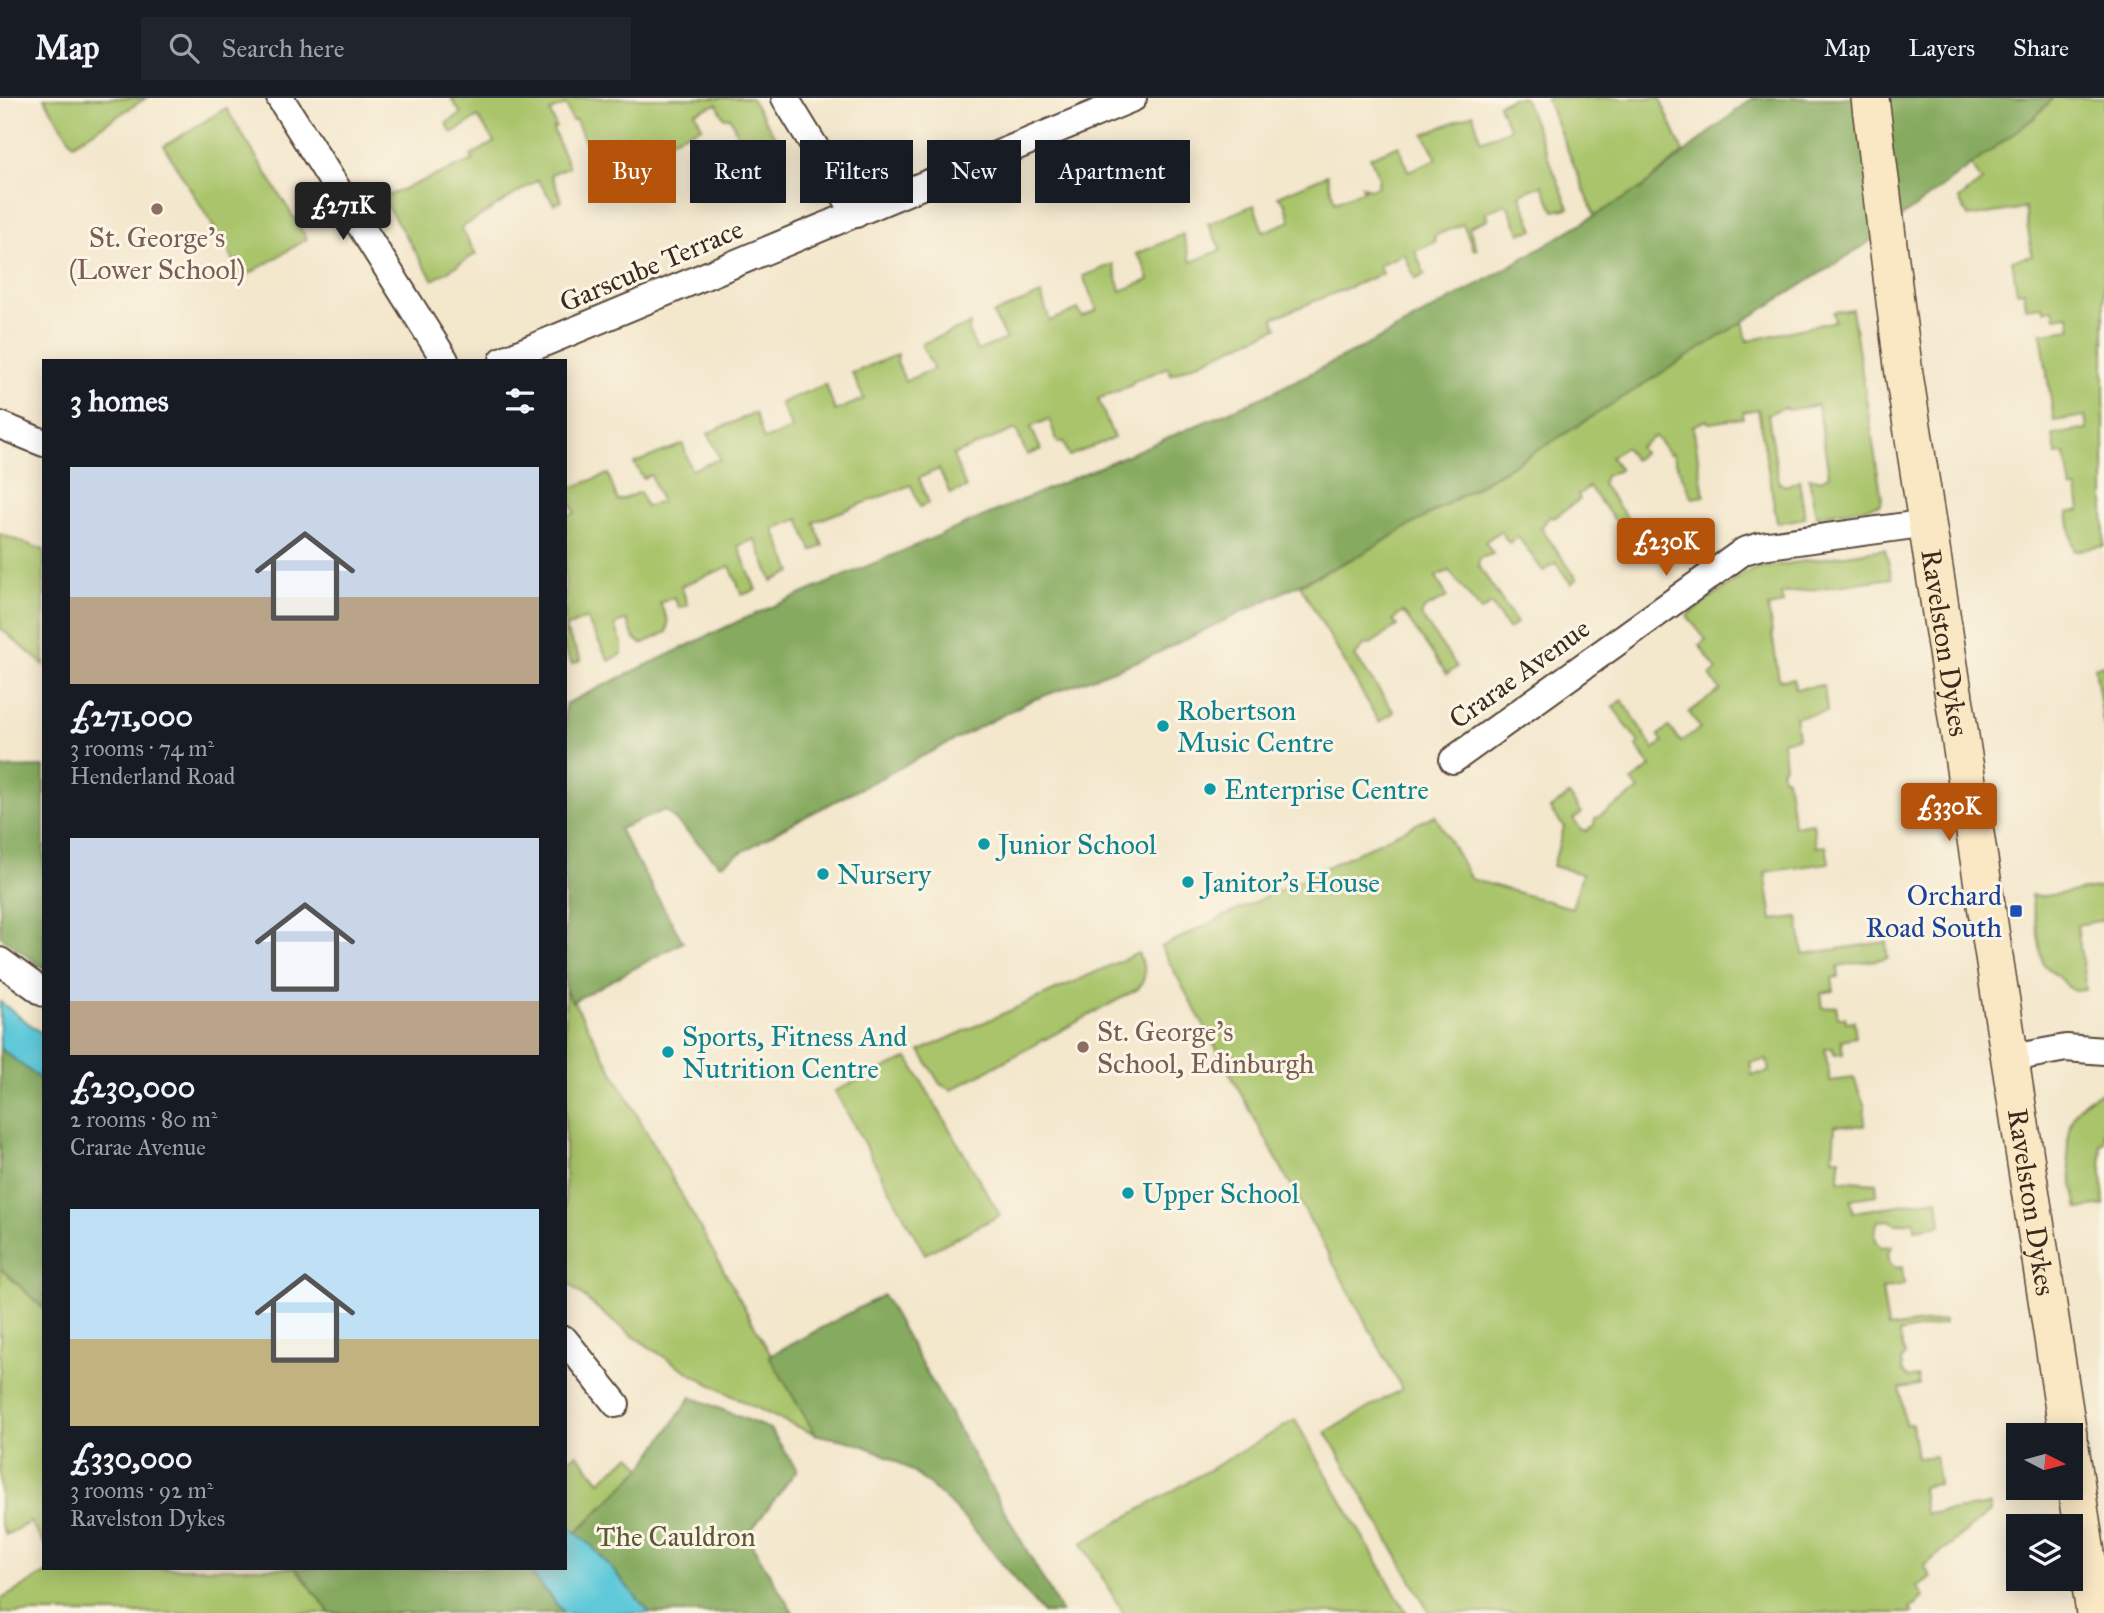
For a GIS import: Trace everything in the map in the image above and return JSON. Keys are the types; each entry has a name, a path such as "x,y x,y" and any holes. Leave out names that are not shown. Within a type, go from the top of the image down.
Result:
{"street":[{"path":"280,98 444,359"},
{"path":"785,98 856,214"},
{"name":"Garscube Terrace","path":"505,359 1133,98"},
{"name":"Ravelston Dykes","path":"1870,98 1887,244 1928,523 2066,1423"},
{"path":"0,425 42,442"},
{"name":"Crarae Avenue","path":"1453,760 1744,551 1774,544 1928,523"},
{"path":"0,961 42,992"},
{"path":"2012,1058 2066,1048 2104,1051"},
{"path":"567,1343 616,1404"},
{"path":"2078,1500 2095,1613"}],"green space":[{"path":"44,98 146,98 73,144"},
{"path":"451,98 751,98 777,140 740,140 730,117 724,118 717,104 695,112 702,127 670,140 588,140 588,150 576,120 572,121 566,105 550,111 556,127 553,129 569,167 551,174 562,201 554,204 538,180 461,228 476,254 433,280 382,198 473,160 471,156 494,142 478,117 452,133 446,123 461,114"},
{"path":"1512,98 1524,98 1569,208 1554,211 1542,185 1520,194 1534,230 1520,233 1507,204 1485,212 1488,219 1469,227 1477,249 1474,250 1463,224 1434,236 1436,242 1415,251 1425,275 1415,279 1404,254 1379,265 1382,274 1273,318 1277,328 1171,375 1168,367 1132,382 1132,385 1098,399 1114,438 1069,456 1063,441 1058,443 1049,419 1031,427 1041,450 1027,455 1016,429 953,455 966,488 950,494 939,469 919,478 929,503 920,507 911,485 814,522 823,546 812,551 799,519 774,529 792,572 772,581 755,539 738,546 756,590 742,595 730,566 681,586 688,605 679,608 674,597 660,603 668,621 667,632 642,644 634,638 627,620 615,625 622,643 622,654 609,661 586,618 567,627 567,516 575,513 567,489 608,474 618,501 640,492 646,507 661,502 651,475 643,478 634,463 683,444 691,470 720,459 708,433 755,413 764,440 792,429 780,403 826,384 835,411 864,399 852,373 898,354 897,362 905,381 934,369 921,344 970,324 969,332 977,351 1006,339 993,314 1041,294 1050,321 1078,309 1082,317 1097,310 1083,276 1113,264 1121,291 1149,280 1142,261 1136,254 1183,234 1191,262 1221,250 1208,224 1254,205 1263,232 1291,221 1285,203 1278,196 1327,175 1335,202 1364,190 1362,186 1369,189 1377,187 1379,178 1370,157 1399,145 1408,171 1437,159 1424,134 1473,114 1481,141 1510,129 1498,104"},
{"path":"1546,98 1660,98 1683,152 1643,187 1595,216"},
{"path":"1752,98 2053,98 2034,118 1862,247 1555,440 1362,554 1149,657 1030,701 785,827 720,865 665,810 619,829 683,942 572,1002 567,993 567,703 741,620 1265,396 1375,341 1481,283 1643,187"},
{"path":"2053,98 2104,98 2104,546 2074,551 2068,513 2080,510 2077,489 2071,489 2065,454 2056,455 2053,435 2087,429 2085,416 2054,421 2041,333 2071,329 2069,315 2055,317 2053,309 2044,310 2043,306 2026,308 2024,291 2017,292 2012,260 2032,256 2025,208 1968,217 1959,199 1982,181 1971,165 2034,118"},
{"path":"226,108 307,239 244,277 164,146"},
{"path":"1852,309 1882,500 1879,505 1816,516 1809,478 1820,480 1829,475 1818,405 1787,410 1784,407 1768,414 1779,483 1786,486 1799,480 1805,518 1777,523 1758,409 1743,412 1743,418 1709,423 1706,420 1693,426 1704,496 1692,498 1672,453 1669,454 1655,436 1639,447 1643,453 1634,460 1625,447 1611,457 1620,470 1605,476 1602,484 1640,535 1631,541 1589,487 1578,495 1580,499 1554,518 1550,516 1541,528 1577,579 1571,584 1556,563 1543,571 1518,537 1509,543 1500,531 1485,542 1493,554 1480,558 1478,565 1517,623 1508,629 1491,604 1481,611 1449,571 1436,576 1447,597 1424,609 1421,616 1457,667 1447,674 1403,612 1393,620 1397,626 1369,645 1365,644 1355,656 1394,712 1379,722 1300,585 1469,491 1743,321 1747,341 1835,321 1833,312"},
{"path":"0,534 42,549 42,663 0,628"},
{"path":"1885,549 1892,578 1781,594 1783,604 1768,607 1779,680 1793,679 1796,689 1824,685 1827,712 1795,717 1798,738 1782,741 1785,766 1781,769 1783,777 1787,779 1794,826 1813,823 1816,847 1826,846 1829,863 1765,872 1772,920 1798,917 1803,954 1886,942 1888,958 1838,966 1839,977 1832,978 1834,991 1821,993 1823,1008 1836,1006 1838,1017 1845,1017 1846,1022 1854,1021 1856,1037 1841,1040 1843,1054 1834,1055 1833,1048 1825,1049 1830,1081 1854,1078 1865,1107 1864,1126 1835,1125 1833,1158 1840,1158 1839,1180 1876,1183 1877,1195 1851,1199 1853,1212 1938,1199 1941,1225 1915,1229 1914,1221 1896,1224 1889,1220 1878,1221 1876,1224 1877,1242 1881,1247 1892,1246 1888,1253 1890,1264 1896,1268 1902,1267 1904,1285 1882,1289 1888,1328 1944,1320 1944,1324 1899,1333 1905,1355 1901,1361 1903,1372 1909,1378 1917,1376 1919,1385 1900,1388 1905,1424 1912,1424 1917,1458 1935,1456 1939,1484 1922,1487 1925,1514 1990,1505 1991,1511 1924,1566 1931,1577 1917,1587 1924,1597 1910,1608 1913,1613 1430,1613 1326,1432 1402,1389 1161,947 1435,815 1471,879 1572,908 1582,874 1553,866 1564,827 1550,809 1569,795 1582,813 1573,819 1586,831 1594,825 1595,819 1639,790 1632,781 1651,767 1636,746 1639,743 1613,707 1622,700 1654,749 1663,742 1658,735 1669,727 1681,742 1700,728 1689,712 1720,690 1710,675 1717,670 1699,645 1706,640 1687,616 1745,573 1760,568","holes":["1767,1060 1769,1072 1752,1075 1750,1062"]},
{"path":"567,633 581,660 572,664 567,655"},
{"path":"2104,665 2104,727 2095,667"},
{"path":"42,767 42,967 0,936 0,768"},
{"path":"2104,887 2104,920 2077,925 2086,990 2074,991 2043,964 2031,895 2038,897"},
{"path":"1138,953 1144,967 1144,975 1138,989 951,1090 940,1084 920,1051"},
{"path":"567,990 815,1434 748,1404 683,1369 593,1305 567,1282"},
{"path":"0,1048 42,1080 42,1307 0,1268"},
{"path":"908,1058 1000,1215 925,1254 835,1091"},
{"path":"2104,1091 2104,1143 2100,1144 2104,1205 2078,1209 2068,1158 2070,1125 2076,1111 2087,1100"},
{"path":"0,1268 42,1307 42,1541 30,1522 6,1535 0,1524"},
{"path":"883,1295 1062,1613 1043,1613 961,1515 914,1473 888,1456 858,1444 815,1434 769,1356"},
{"name":"The Cauldron","path":"691,1397 770,1429 797,1470 747,1536 793,1613 650,1613 576,1533 642,1468"},
{"path":"1295,1420 1407,1613 1123,1613 1082,1543"},
{"path":"577,1454 600,1481 631,1455 642,1468 576,1533 567,1525 567,1460"},
{"path":"52,1570 298,1570 330,1613 0,1613 0,1600"},
{"path":"298,1570 529,1570 563,1613 330,1613"}],"water":[{"path":"0,1002 42,1034 42,1080 0,1048"},
{"path":"567,1525 592,1546 650,1613 564,1613 529,1570 567,1570"}],"place":[{"name":"St. George's (Lower School)","path":"157,209"},
{"name":"Robertson Music Centre","path":"1163,726"},
{"name":"Enterprise Centre","path":"1210,789"},
{"name":"Junior School","path":"984,844"},
{"name":"Nursery","path":"823,874"},
{"name":"Janitor's House","path":"1188,882"},
{"name":"Orchard Road South","path":"2016,911"},
{"name":"St. George's School, Edinburgh","path":"1083,1047"},
{"name":"Sports, Fitness And Nutrition Centre","path":"668,1052"},
{"name":"Upper School","path":"1128,1193"}]}
